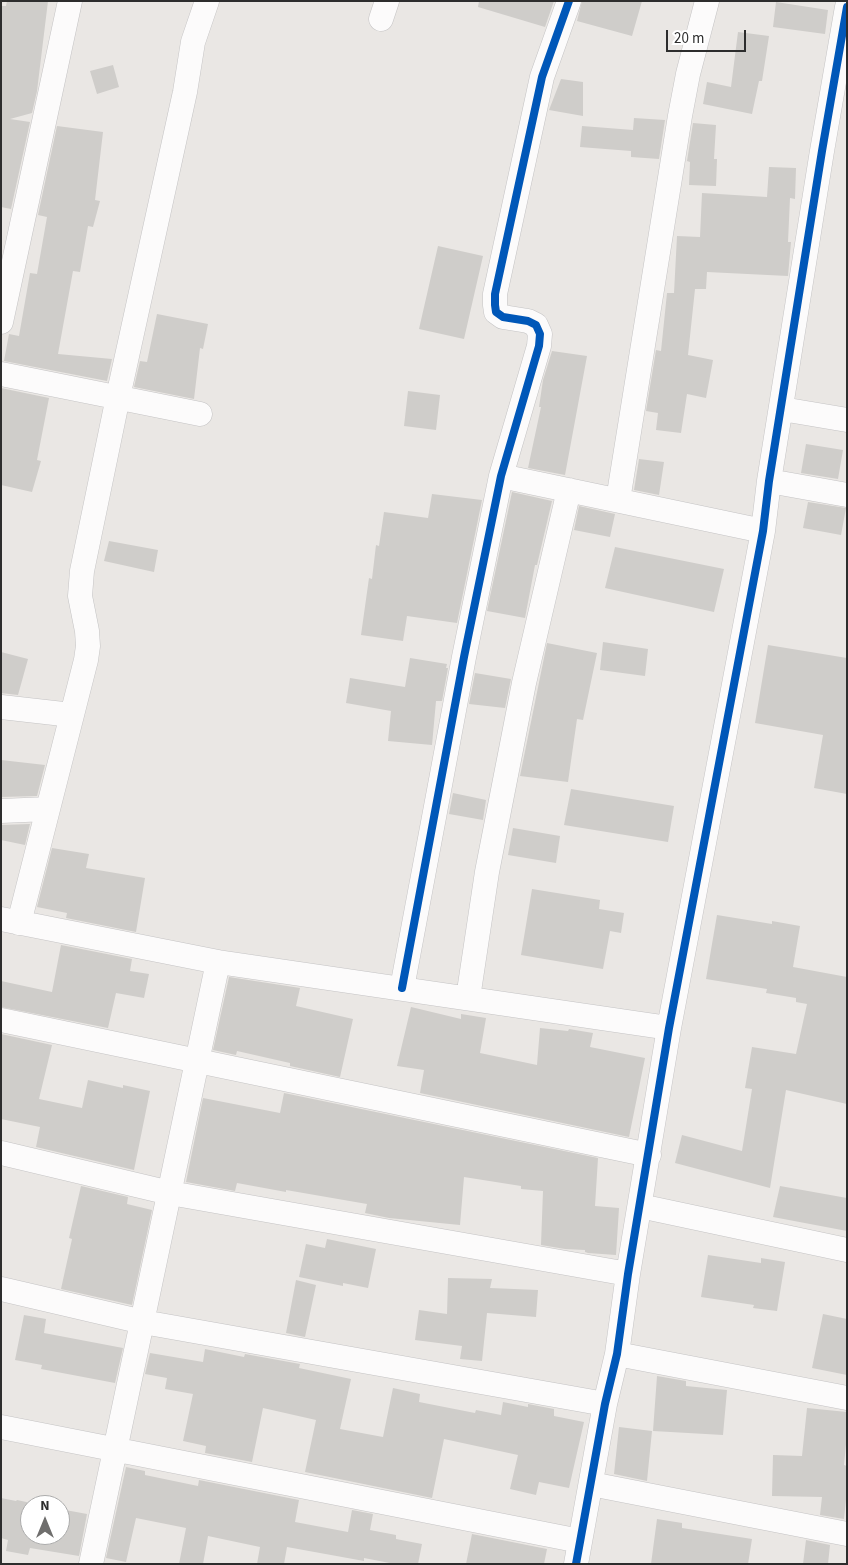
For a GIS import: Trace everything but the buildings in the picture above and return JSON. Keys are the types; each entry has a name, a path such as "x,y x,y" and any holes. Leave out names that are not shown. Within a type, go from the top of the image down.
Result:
{"street":[{"path":"1,322 70,1"},
{"path":"207,1 194,42 185,92 118,396 81,578 80,596 88,646 48,810 10,921 218,962 669,1028"},
{"path":"402,988 462,667 501,476 539,346 540,334 536,325 528,321 503,317 496,312 495,305 545,68 569,1"},
{"path":"618,500 681,109 707,1"},
{"path":"1,1427 114,1449 578,1552 616,1354 669,1028 763,531 822,151 847,7"},
{"path":"1,374 200,414"},
{"path":"782,409 847,420"},
{"path":"501,476 763,531"},
{"path":"770,481 847,495"},
{"path":"468,998 486,872 524,683 568,490"},
{"path":"1,708 72,715"},
{"path":"1,811 48,810"},
{"path":"91,1564 218,962"},
{"path":"1,1020 649,1155"},
{"path":"1,1153 170,1192 628,1274"},
{"path":"640,1206 847,1250"},
{"path":"1,1289 143,1322 606,1404"},
{"path":"616,1354 847,1398"},
{"path":"591,1484 847,1534"}],"cycle path":[{"path":"402,988 464,657 501,476 539,346 540,334 536,325 528,321 503,317 496,312 495,294 542,77 569,1"},
{"path":"576,1564 605,1404 617,1354 628,1274 669,1028 763,531 769,481 847,7"}]}
